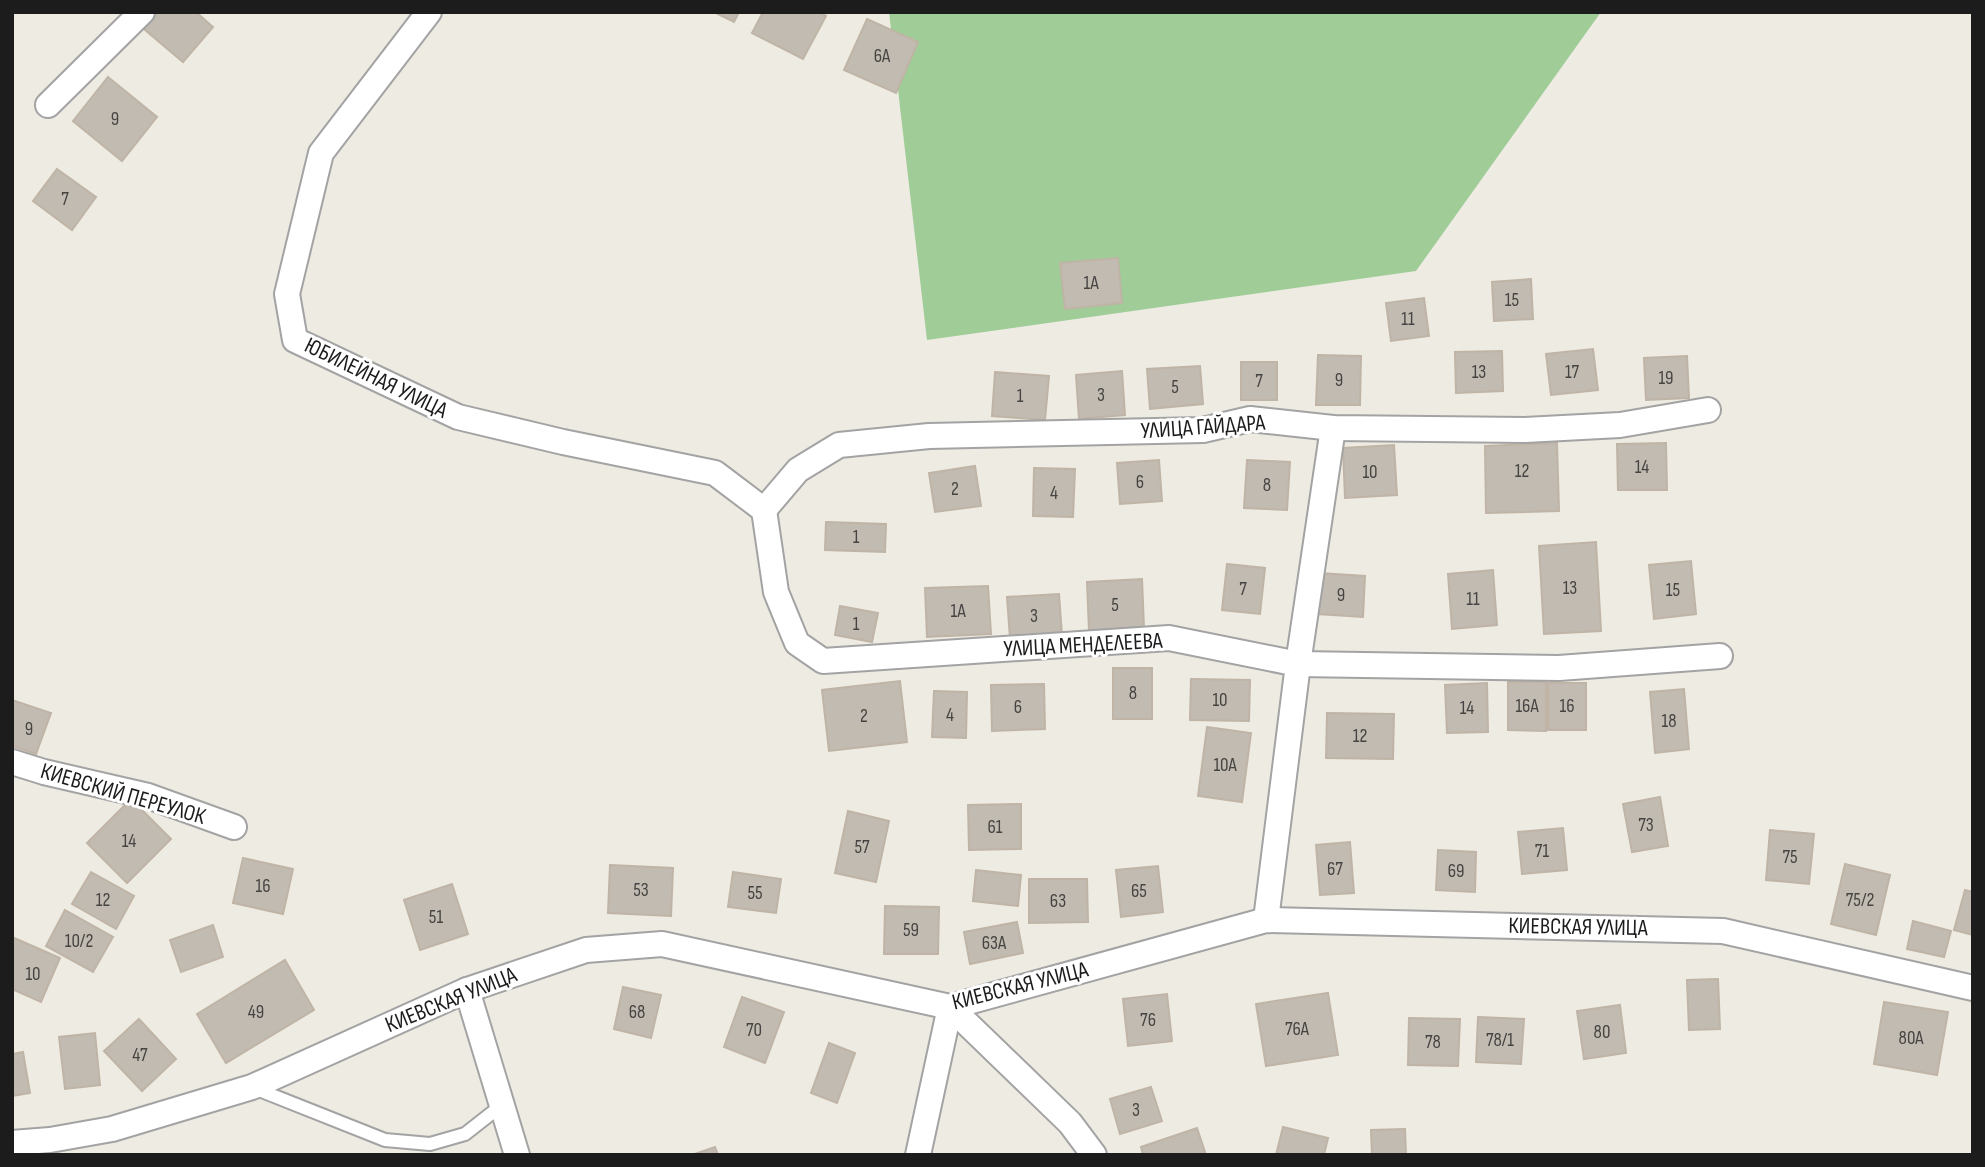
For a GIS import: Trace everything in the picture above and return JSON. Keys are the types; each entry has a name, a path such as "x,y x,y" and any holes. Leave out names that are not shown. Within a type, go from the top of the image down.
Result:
{"street":[{"path":"48,105 142,12"},
{"name":"ЮБИЛЕЙНАЯ УЛИЦА","path":"429,12 321,153 287,294 295,340 458,417 715,473 764,510"},
{"name":"УЛИЦА ГАЙДАРА","path":"764,510 798,470 839,445 929,436 1203,430 1250,419 1333,428 1525,430 1620,425 1708,410"},
{"path":"1266,920 1298,664 1333,428"},
{"name":"УЛИЦА МЕНДЕЛЕЕВА","path":"764,510 776,593 797,643 823,661 1169,638 1298,664 1559,667 1720,656"},
{"name":"КИЕВСКИЙ ПЕРЕУЛОК","path":"12,762 148,796 234,827"},
{"name":"КИЕВСКАЯ УЛИЦА","path":"12,1143 50,1140 112,1129 252,1087 467,990 586,950 662,944 950,1007 1266,920 1723,930 1973,988"},
{"path":"467,990 517,1155"},
{"path":"918,1155 950,1007"},
{"path":"950,1007 1070,1122 1094,1155"}],"lane":[{"path":"252,1087 386,1140 430,1144 465,1135 502,1105"}],"green space":[{"path":"889,12 1601,12 1416,271 927,340"}],"building":[{"path":"158,12 196,12 213,27 183,62 144,29"},
{"path":"714,12 739,12 734,22"},
{"path":"763,12 819,12 826,16 803,59 752,33"},
{"path":"867,19 918,42 896,93 844,70"},
{"path":"108,77 157,117 122,161 73,121"},
{"path":"57,169 96,197 72,230 33,201"},
{"path":"1118,258 1122,303 1065,309 1060,263"},
{"path":"1531,279 1533,319 1494,321 1492,282"},
{"path":"1424,298 1429,336 1391,341 1386,303"},
{"path":"1593,349 1598,390 1551,395 1546,354"},
{"path":"1502,351 1503,391 1456,393 1455,352"},
{"path":"1318,355 1361,356 1360,405 1316,405"},
{"path":"1687,356 1689,398 1646,400 1644,358"},
{"path":"1241,362 1277,362 1277,400 1241,400"},
{"path":"1200,366 1203,404 1150,409 1147,369"},
{"path":"1122,371 1125,415 1079,419 1076,375"},
{"path":"995,372 1049,376 1045,420 992,416"},
{"path":"1557,443 1559,511 1486,513 1485,446"},
{"path":"1666,443 1667,490 1618,490 1617,444"},
{"path":"1394,445 1397,495 1345,498 1343,448"},
{"path":"1159,460 1162,501 1120,504 1117,463"},
{"path":"1247,460 1290,462 1287,510 1244,508"},
{"path":"975,466 981,506 935,512 929,473"},
{"path":"1034,468 1075,469 1073,517 1033,516"},
{"path":"826,522 886,524 885,552 825,550"},
{"path":"1596,542 1601,631 1544,634 1539,546"},
{"path":"1691,561 1696,614 1654,619 1649,565"},
{"path":"1227,564 1265,568 1260,614 1222,610"},
{"path":"1493,570 1497,625 1452,629 1448,574"},
{"path":"1319,573 1365,576 1363,617 1317,614"},
{"path":"1142,579 1144,628 1089,631 1087,582"},
{"path":"988,586 991,634 927,637 925,588"},
{"path":"1059,594 1062,635 1010,638 1007,597"},
{"path":"840,606 878,613 872,642 835,635"},
{"path":"1113,668 1152,668 1152,719 1113,719"},
{"path":"1191,679 1250,680 1249,721 1190,720"},
{"path":"900,681 907,742 829,751 822,690"},
{"path":"1508,682 1546,682 1546,731 1508,730"},
{"path":"1487,683 1488,732 1447,733 1445,685"},
{"path":"1548,683 1586,683 1586,730 1548,730"},
{"path":"1044,684 1045,729 992,731 991,685"},
{"path":"1684,689 1689,749 1655,753 1650,692"},
{"path":"934,691 967,692 966,738 932,737"},
{"path":"12,700 51,713 36,754 12,746"},
{"path":"1327,713 1394,714 1393,759 1326,758"},
{"path":"1207,727 1251,733 1242,802 1198,796"},
{"path":"1660,797 1668,846 1632,852 1623,804"},
{"path":"131,799 171,839 127,883 87,843"},
{"path":"1021,804 1021,849 969,850 968,805"},
{"path":"848,811 889,821 876,882 835,873"},
{"path":"1563,828 1567,870 1522,874 1518,832"},
{"path":"1770,830 1814,834 1809,884 1766,880"},
{"path":"1350,842 1354,893 1320,895 1316,845"},
{"path":"1438,850 1476,852 1475,892 1436,890"},
{"path":"243,858 293,869 283,914 233,903"},
{"path":"1845,864 1890,875 1876,935 1831,924"},
{"path":"610,865 673,868 671,916 608,913"},
{"path":"1158,866 1163,912 1121,917 1116,870"},
{"path":"976,870 1021,875 1018,906 973,901"},
{"path":"91,872 134,896 116,929 72,904"},
{"path":"733,872 781,879 776,913 728,907"},
{"path":"1029,879 1087,879 1088,922 1029,923"},
{"path":"452,884 468,934 420,950 404,900"},
{"path":"1965,890 1973,892 1973,935 1954,930"},
{"path":"885,906 939,907 938,954 884,954"},
{"path":"65,910 113,937 93,972 46,946"},
{"path":"1913,921 1951,931 1944,957 1907,949"},
{"path":"1017,922 1023,953 970,964 964,932"},
{"path":"213,925 223,957 181,972 170,940"},
{"path":"12,937 60,958 41,1002 12,989"},
{"path":"285,960 314,1010 226,1063 197,1014"},
{"path":"1718,979 1720,1029 1689,1030 1687,980"},
{"path":"623,987 661,995 651,1038 614,1029"},
{"path":"1328,993 1338,1055 1266,1066 1256,1004"},
{"path":"1167,994 1172,1041 1128,1046 1123,999"},
{"path":"742,997 784,1012 765,1063 724,1047"},
{"path":"1884,1002 1948,1012 1937,1075 1874,1064"},
{"path":"1620,1005 1626,1053 1584,1059 1577,1011"},
{"path":"1478,1017 1524,1019 1521,1064 1476,1062"},
{"path":"1409,1018 1460,1019 1458,1066 1408,1065"},
{"path":"139,1019 176,1059 142,1091 104,1051"},
{"path":"95,1033 100,1085 65,1089 59,1037"},
{"path":"829,1043 855,1053 837,1103 811,1093"},
{"path":"23,1052 30,1093 12,1096 12,1054"},
{"path":"1151,1087 1162,1121 1120,1134 1110,1099"},
{"path":"1283,1127 1328,1138 1324,1155 1276,1155"},
{"path":"1197,1128 1206,1155 1143,1155 1141,1147"},
{"path":"1405,1129 1406,1155 1372,1155 1371,1130"},
{"path":"715,1147 718,1155 692,1155"}]}
